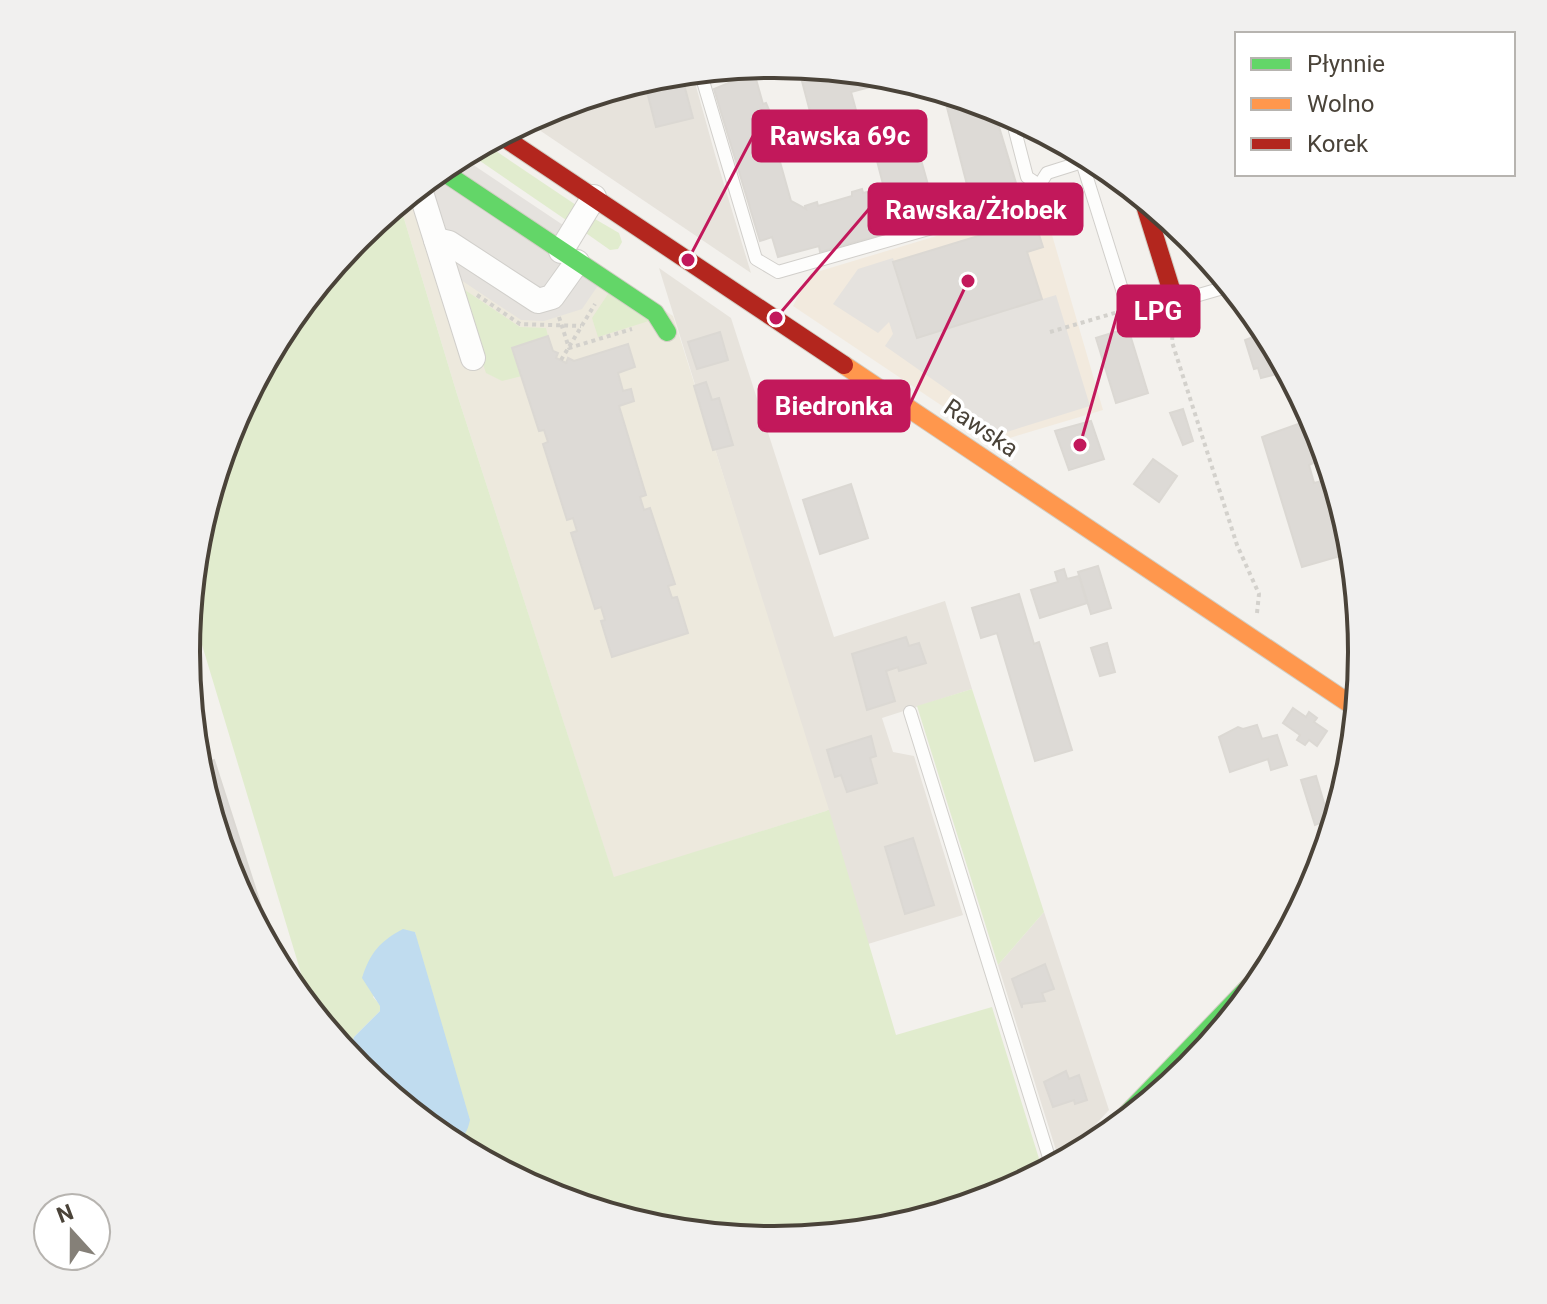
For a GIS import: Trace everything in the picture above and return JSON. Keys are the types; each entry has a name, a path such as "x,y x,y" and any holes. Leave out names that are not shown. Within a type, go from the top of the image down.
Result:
{"street":[{"name":"Rawska","path":"511,142 1345,701"},
{"path":"452,177 569,256 664,325"},
{"path":"436,240 445,241 538,301 552,297 594,197"},
{"path":"423,198 473,358"},
{"path":"1149,217 1175,302"}],"lane":[{"path":"703,83 756,259 778,272 1030,200 1047,173 1071,162"},
{"path":"1015,132 1027,177 1039,185"},
{"path":"1084,170 1124,305"},
{"path":"1175,302 1218,290"},
{"path":"910,712 1048,1155"}],"path":[{"path":"1189,256 1192,269"},
{"path":"1175,302 1172,342 1237,545 1259,594 1257,623"},
{"path":"1050,332 1124,305"},
{"path":"568,347 664,325"}],"shaded area":[{"path":"695,84 751,273 538,129 589,108"},
{"path":"472,164 566,227 599,284 582,309 544,321 521,320 452,274 444,230 430,192"},
{"path":"459,173 673,316 829,810 614,878 457,394 403,214"},
{"path":"1043,204 1103,410 996,442 793,306 810,274"},
{"path":"893,258 917,337 1056,295 1090,406 997,435 966,414 962,400 885,346 893,334 889,322 878,333 833,304 858,269"},
{"path":"659,268 731,318 834,637 945,601 972,689 882,718 893,752 914,756 963,915 868,944"},
{"path":"1044,912 1109,1110 1091,1130 1056,1151 998,965"}],"green space":[{"path":"495,151 576,205 569,222 479,160"},
{"path":"403,214 457,394 614,877 829,810 896,1035 992,1007 1040,1160 958,1196 848,1221 811,1225 736,1225 662,1215 625,1206 589,1196 520,1167 458,1131 415,932 373,997 381,1006 380,1011 353,1041 303,981 200,639 204,577 219,503 230,467 243,432 276,365 296,333 342,274"},
{"path":"595,219 619,233 622,242 618,249 610,250 583,231"},
{"path":"456,284 520,327 546,328 548,336 513,348 522,376 502,381 486,373"},
{"path":"610,291 652,320 598,337 592,318"},
{"path":"972,689 1044,912 998,965 917,706"}],"water":[{"path":"403,929 415,932 470,1120 464,1135 395,1084 353,1041 380,1011 362,978 372,955 388,938"}],"building":[{"path":"756,78 763,104 766,103 769,110 766,112 791,201 806,209 805,206 817,202 818,206 852,196 852,192 862,189 863,193 884,188 874,149 916,142 937,217 917,226 918,229 910,231 909,227 820,252 819,246 778,257 772,237 760,241 714,89 738,79"},
{"path":"801,79 871,87 851,92 862,132 818,142"},
{"path":"684,85 693,118 656,127 647,93"},
{"path":"946,105 998,124 1016,183 1012,184 1014,192 972,204"},
{"path":"1034,219 1043,247 1027,252 1042,299 917,338 893,262"},
{"path":"1128,328 1148,393 1116,403 1096,338"},
{"path":"720,332 728,360 697,369 688,342"},
{"path":"548,336 553,351 558,353 556,358 566,363 568,358 574,361 628,344 635,367 618,373 623,391 631,389 634,401 619,406 646,495 640,497 644,510 650,508 675,584 668,586 672,598 677,597 688,633 612,657 601,621 605,620 601,607 595,609 571,533 577,531 573,518 567,520 543,444 548,442 544,430 539,431 512,348"},
{"path":"1253,337 1276,374 1261,378 1258,368 1254,369 1245,340"},
{"path":"706,382 712,400 719,398 733,445 713,450 694,386"},
{"path":"1183,409 1193,441 1183,445 1170,413"},
{"path":"1091,421 1104,459 1069,470 1055,431"},
{"path":"1300,423 1315,462 1309,465 1314,483 1321,481 1324,491 1339,556 1302,567 1262,437"},
{"path":"1153,459 1177,476 1159,502 1134,484"},
{"path":"851,484 868,538 820,554 803,500"},
{"path":"1098,566 1111,608 1091,614 1078,572"},
{"path":"1064,569 1067,579 1079,576 1087,603 1040,618 1031,590 1058,582 1055,572"},
{"path":"1019,594 1034,644 1039,642 1072,750 1035,761 997,633 981,638 972,608"},
{"path":"906,637 909,646 919,643 926,663 899,671 898,667 886,671 895,701 867,710 852,654"},
{"path":"1107,643 1115,672 1100,676 1091,648"},
{"path":"1293,708 1306,717 1309,712 1317,718 1314,722 1327,731 1317,746 1309,740 1305,745 1297,740 1300,735 1283,723"},
{"path":"1257,725 1262,739 1277,735 1287,765 1271,770 1268,759 1230,772 1219,737 1238,727 1243,729"},
{"path":"871,736 876,756 870,758 877,783 847,792 841,775 835,777 827,750"},
{"path":"214,760 264,916 230,837 210,761"},
{"path":"1316,776 1326,809 1321,823 1315,825 1301,780"},
{"path":"913,838 934,905 905,914 885,847"},
{"path":"1045,964 1054,989 1042,993 1045,1001 1022,1004 1022,1008 1012,979"},
{"path":"1066,1071 1069,1079 1079,1075 1087,1100 1075,1104 1074,1100 1053,1107 1044,1082"}],"traffic: fast":[{"path":"452,177 655,313 667,332"}],"traffic: slow":[{"path":"844,365 1345,701"}],"traffic: jam":[{"path":"511,142 844,365"},
{"path":"1149,217 1175,302"}],"place":[{"name":"Rawska 69c","path":"688,260"},
{"name":"Biedronka","path":"968,281"},
{"name":"Rawska/Żłobek","path":"776,318"},
{"name":"LPG","path":"1080,445"}]}
